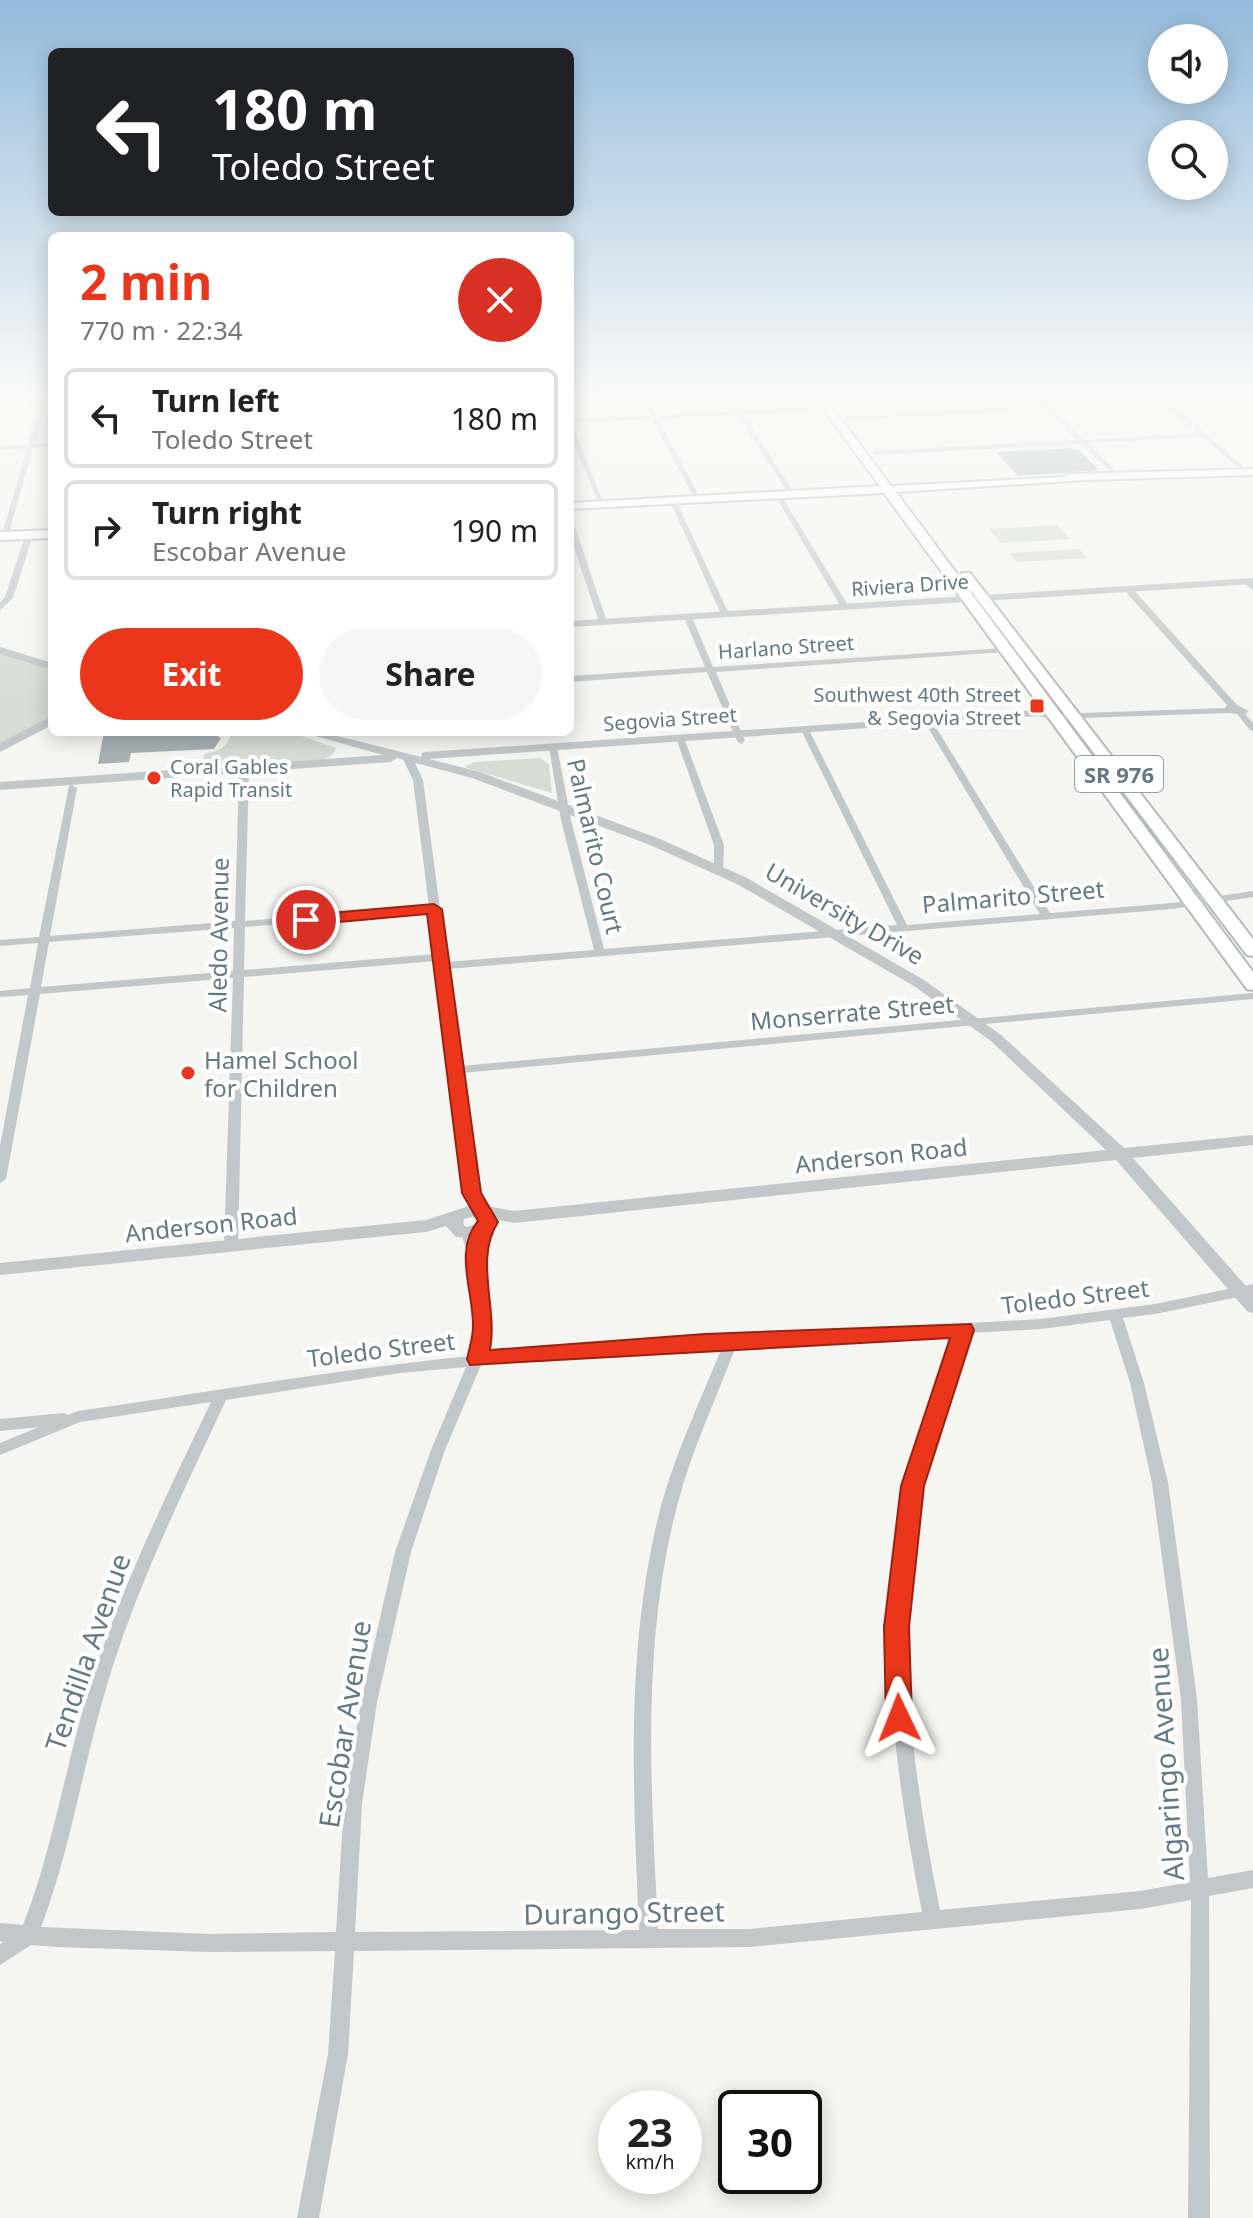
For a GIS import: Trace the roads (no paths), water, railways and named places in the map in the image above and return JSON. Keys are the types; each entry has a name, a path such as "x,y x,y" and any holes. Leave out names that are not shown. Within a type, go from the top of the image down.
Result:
{"main road":[{"path":"574,506 722,499"},
{"name":"SR 976","path":"900,499 976,599 1076,717 1253,951"},
{"path":"2,536 48,534"},
{"name":"SR 976","path":"976,599 1005,650 1253,985"}],"street":[{"path":"2,536 14,499"},
{"path":"600,499 602,504"},
{"path":"780,499 845,607"},
{"path":"673,501 725,614"},
{"path":"0,608 9,598 29,535"},
{"path":"574,536 603,622"},
{"name":"Riviera Drive","path":"574,624 1251,584"},
{"path":"1128,589 1240,709 1253,728"},
{"path":"688,617 740,738"},
{"path":"0,650 48,666"},
{"name":"Harlano Street","path":"574,679 1005,650"},
{"name":"Segovia Street","path":"0,786 740,738 1043,713 1055,717 1076,717 1240,709"},
{"path":"0,748 48,722"},
{"path":"930,724 1047,916"},
{"path":"807,733 903,927"},
{"path":"324,763 337,755 342,736"},
{"name":"University Drive","path":"342,736 409,761 431,763 564,806 719,869 835,933 977,1022 1120,1154 1249,1296"},
{"path":"681,742 719,845 719,869"},
{"name":"Segovia Street","path":"431,763 554,751"},
{"name":"Palmarito Court","path":"554,751 564,806 600,953"},
{"name":"Segovia Street","path":"0,793 324,763 409,761"},
{"name":"Escobar Avenue","path":"308,2218 335,2079 360,1751 390,1601 430,1472 478,1359 484,1329 472,1222 472,1194 418,780 409,761"},
{"name":"Aledo Avenue","path":"231,1246 244,772"},
{"path":"0,1179 72,788"},
{"name":"Palmarito Street","path":"0,994 239,974 600,953 1193,904 1253,894"},
{"path":"0,943 434,909"},
{"name":"Monserrate Street","path":"454,1070 1253,996"},
{"name":"Anderson Road","path":"0,1269 1253,1140"},
{"name":"Toledo Street","path":"0,1449 78,1417 478,1359 731,1341 964,1330 1115,1315 1249,1296"},
{"name":"Algaringo Avenue","path":"1115,1315 1134,1373 1155,1459 1173,1562 1192,1736 1200,1890 1199,2218"},
{"path":"933,1920 903,1763 897,1627 915,1474 964,1330"},
{"path":"649,1940 641,1752 653,1579 682,1462 731,1341"},
{"name":"Tendilla Avenue","path":"29,1935 46,1895 76,1763 115,1636 155,1533 222,1394"},
{"path":"0,1425 78,1417"},
{"name":"Durango Street","path":"0,1932 162,1943 649,1940 786,1935 1200,1890 1253,1879"},
{"path":"0,1955 29,1935"}],"place":[{"name":"Southwest 40th Street & Segovia Street","path":"1037,706"},
{"name":"Coral Gables Rapid Transit","path":"154,778"},
{"name":"Hamel School for Children","path":"188,1073"}]}
